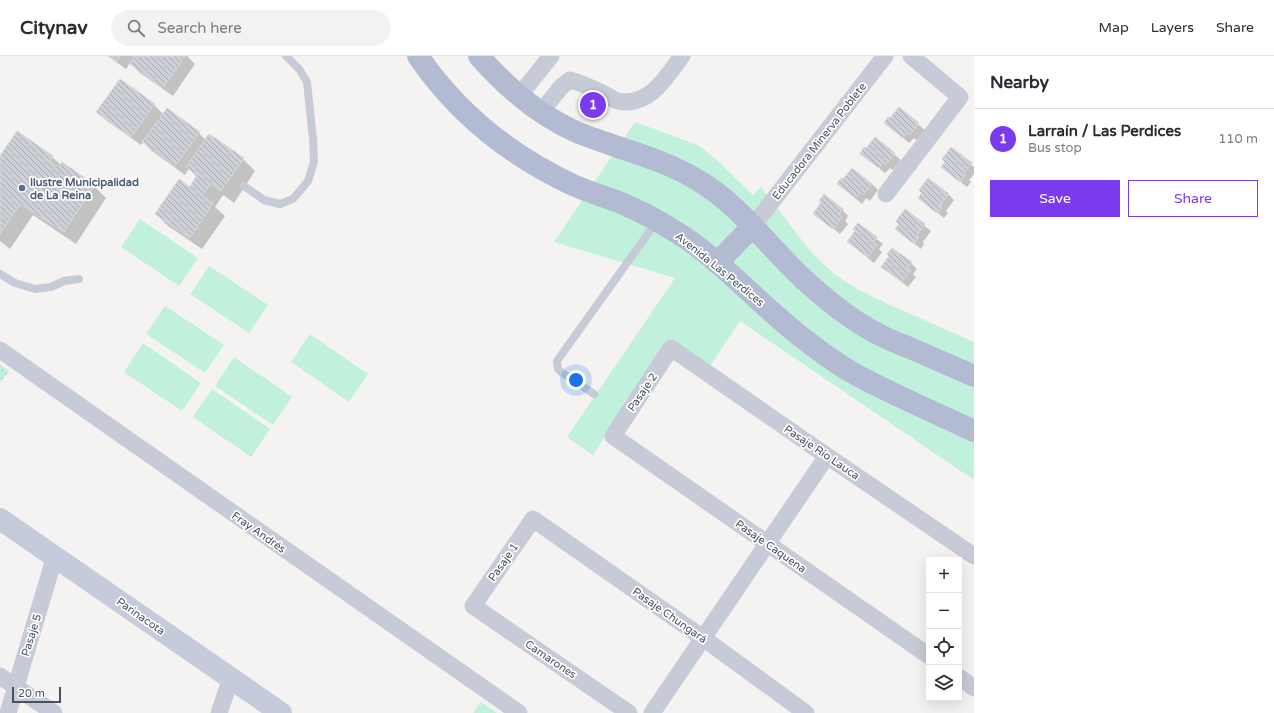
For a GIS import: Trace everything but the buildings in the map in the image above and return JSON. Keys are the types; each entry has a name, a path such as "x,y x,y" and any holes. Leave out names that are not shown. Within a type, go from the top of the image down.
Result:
{"main road":[{"name":"Avenida Las Perdices","path":"418,56 452,99 478,125 513,151 534,165 574,185 622,203 658,220 685,238 717,263 802,338 831,358 865,380 974,431"},
{"path":"479,56 503,82 541,112 578,132 662,162 699,181 718,194 736,208 786,262 808,283 831,303 855,320 880,335 974,376"},
{"path":"717,263 753,226"}],"street":[{"path":"519,96 551,56"},
{"path":"541,112 561,87 570,80 581,82 618,101 630,102 644,97 656,90 682,56"},
{"name":"Educadora Minerva Poblete","path":"753,226 884,56"},
{"path":"886,194 960,97 911,56"},
{"name":"Pasaje 2","path":"613,436 671,348"},
{"name":"Pasaje Río Lauca","path":"671,348 974,556"},
{"name":"Fray Andrés","path":"0,350 518,713"},
{"name":"Pasaje Caquena","path":"613,436 926,654"},
{"path":"652,713 827,456"},
{"name":"Parinacota","path":"0,518 282,713"},
{"name":"Pasaje 1","path":"473,606 533,519"},
{"name":"Pasaje Chungará","path":"533,519 704,638 806,713"},
{"name":"Pasaje 5","path":"8,713 55,556"},
{"name":"Camarones","path":"473,606 629,713"},
{"path":"0,676 54,713"},
{"path":"219,713 231,678"},
{"path":"962,679 974,688"}],"lane":[{"path":"244,186 264,200 280,204 293,199 308,181 314,162 307,82 300,69 286,56"},
{"path":"594,394 561,372 558,369 557,361 658,220"},
{"path":"0,274 15,283 35,290 51,287 64,281 79,279"}],"green space":[{"path":"635,122 698,145 718,161 753,195 761,187 811,252 834,274 859,290 974,342 974,480 740,321 710,366 669,340 593,455 567,437 675,278 554,242"},
{"path":"140,219 198,258 179,286 121,247"},
{"path":"209,266 268,305 249,333 190,294"},
{"path":"165,306 224,345 205,373 146,334"},
{"path":"310,334 368,374 349,402 291,362"},
{"path":"143,343 201,383 182,411 124,372"},
{"path":"234,357 292,397 273,425 215,386"},
{"path":"0,364 9,371 0,383"},
{"path":"212,389 270,429 251,457 193,417"},
{"path":"481,702 497,713 473,713"}],"place":[{"name":"Larraín / Las Perdices","path":"593,105"},
{"name":"Ilustre Municipalidad de La Reina","path":"22,188"}]}
